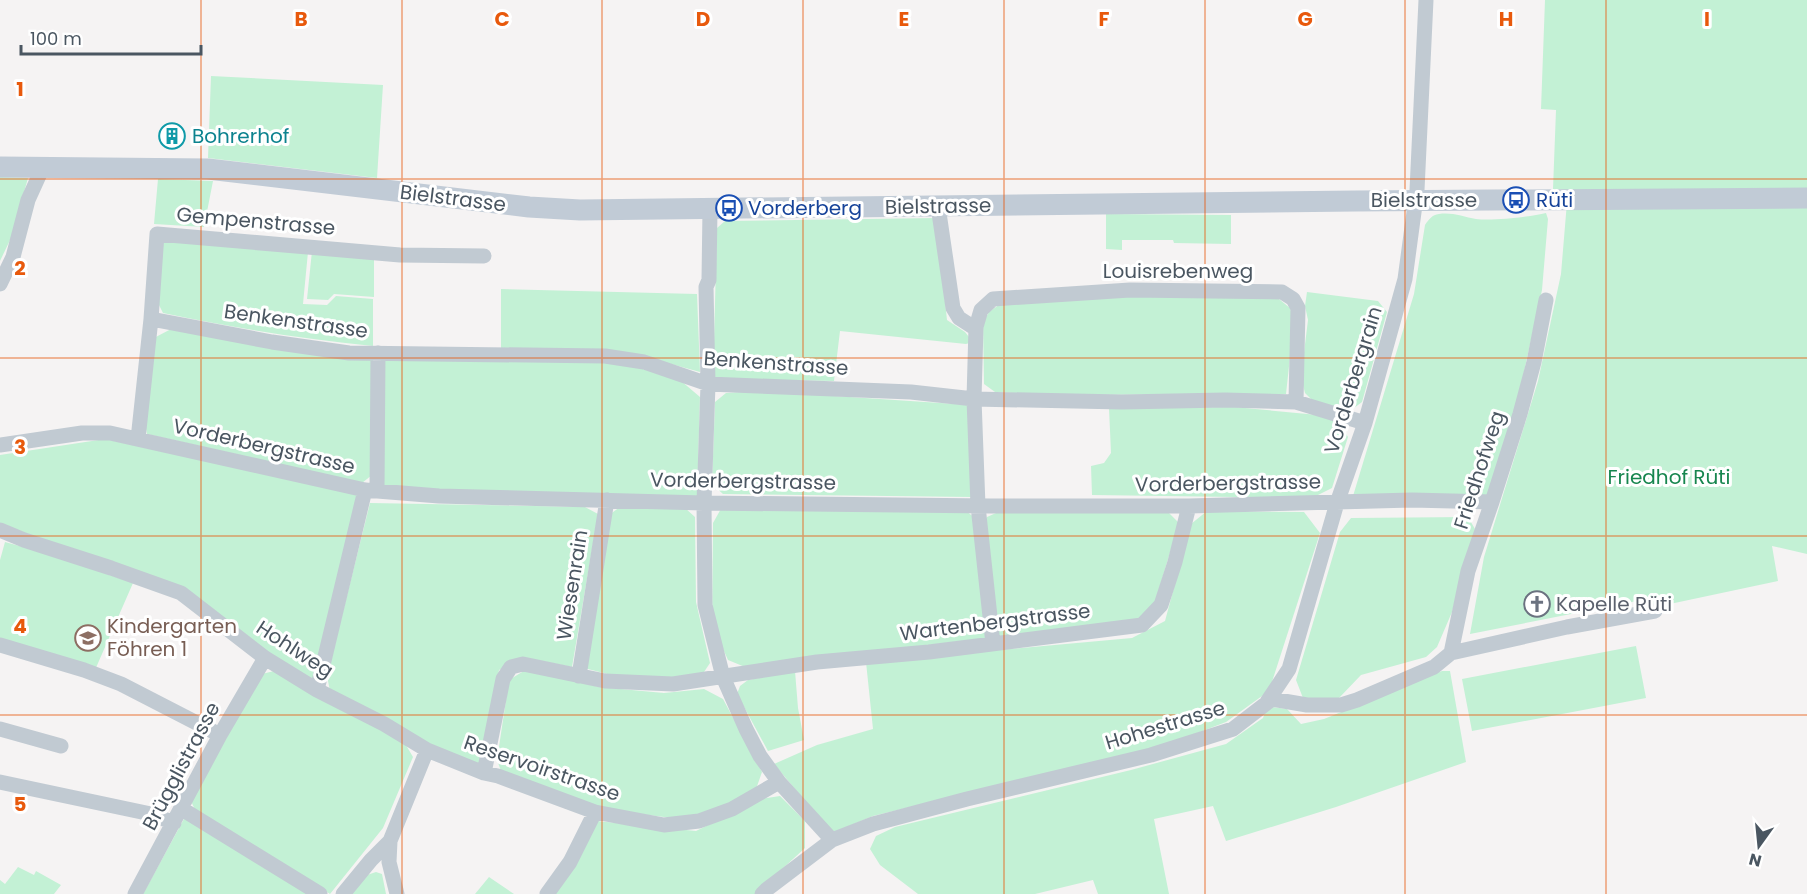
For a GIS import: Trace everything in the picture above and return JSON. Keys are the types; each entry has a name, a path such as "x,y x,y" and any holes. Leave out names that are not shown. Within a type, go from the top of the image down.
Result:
{"main road":[{"name":"Bielstrasse","path":"0,167 208,169 529,207 580,210 1416,200 1807,198"}],"street":[{"name":"Vorderbergrain","path":"1267,702 1290,669 1337,502 1365,423 1405,279 1416,200 1426,0"},
{"path":"0,284 13,257 28,201 43,166"},
{"path":"938,206 953,308 958,318 976,329"},
{"path":"710,209 709,280 706,287 708,384 704,503 705,605 723,678 760,756 779,782 832,840"},
{"name":"Gempenstrasse","path":"138,438 151,319 157,234 400,255 484,256"},
{"name":"Louisrebenweg","path":"993,644 978,506 974,399 976,329 981,310 993,299 1130,290 1282,292 1293,299 1298,308 1296,402"},
{"name":"Friedhofweg","path":"1451,653 1463,591 1534,362 1546,300"},
{"name":"Benkenstrasse","path":"151,319 273,342 349,353 605,356 644,362 708,384 911,392 974,399 1296,402 1365,423"},
{"path":"317,690 371,491 378,353"},
{"name":"Vorderbergstrasse","path":"0,445 82,433 110,433 371,491 440,496 704,503 978,506 1188,506 1412,500 1492,502"},
{"name":"Wiesenrain","path":"579,676 607,500"},
{"name":"Wartenbergstrasse","path":"484,773 503,679 510,667 523,664 605,681 673,684 817,662 993,644 1142,625 1161,605 1175,562 1188,506"},
{"name":"Hohlweg","path":"0,530 180,593 265,658 317,690 384,724 427,750"},
{"path":"1267,702 1272,699 1307,705 1341,705 1434,667 1451,653 1567,627 1655,612"},
{"path":"0,645 84,670 121,684 220,735"},
{"name":"Brügglistrasse","path":"135,894 220,735 265,658"},
{"name":"Hohestrasse","path":"762,894 832,840 873,824 1151,755 1233,729 1267,702"},
{"path":"0,729 61,746"},
{"path":"397,894 389,862 390,841 427,750"},
{"name":"Reservoirstrasse","path":"427,750 484,773 498,776 595,812 664,825 699,821 732,809 779,782"},
{"path":"0,782 151,814 178,816 320,894"},
{"path":"547,894 570,862 595,812"},
{"path":"343,894 390,841"}],"green space":[{"name":"Friedhof Rüti","path":"1545,0 1807,0 1807,554 1772,546 1778,581 1651,608 1647,599 1470,634 1484,557 1538,381 1561,274 1568,190 1553,189 1556,110 1541,109"},
{"path":"211,76 383,85 377,178 208,158"},
{"path":"0,177 28,178 11,238 0,261"},
{"path":"158,179 213,181 204,227 154,224"},
{"path":"1546,213 1548,219 1542,290 1520,390 1489,497 1353,496 1414,294 1426,223 1434,215 1444,214 1492,219"},
{"path":"1106,214 1231,215 1231,244 1174,243 1173,240 1122,240 1122,250 1106,249"},
{"path":"936,218 947,320 965,332 973,342 966,344 840,331 834,381 713,379 717,228 725,221"},
{"path":"161,239 308,252 303,304 327,305 336,296 373,299 373,346 216,324 163,313 157,301"},
{"path":"312,251 374,256 374,297 334,294 328,300 307,299"},
{"path":"501,289 697,294 700,372 642,356 501,350"},
{"path":"1307,292 1378,301 1387,312 1362,402 1354,408 1342,409 1313,401 1305,393 1301,377 1308,320 1305,306"},
{"path":"1119,294 1274,295 1290,308 1294,320 1286,394 1056,395 995,392 984,384 983,323 989,312 1003,302"},
{"path":"173,328 373,359 372,475 362,483 147,434 145,424 152,339"},
{"path":"381,360 619,362 680,380 700,397 697,497 382,489"},
{"path":"757,391 971,405 972,497 723,494 712,484 715,402 726,393"},
{"path":"1234,407 1337,419 1348,437 1332,488 1312,498 1092,495 1091,466 1104,463 1111,453 1109,408"},
{"path":"105,439 361,494 314,683 259,647 186,588 0,525 0,455"},
{"path":"370,503 585,507 598,514 572,667 522,657 499,670 481,766 430,744 330,691 327,676"},
{"path":"620,507 685,508 695,517 696,602 710,663 700,678 619,677 584,668 609,515"},
{"path":"722,507 965,510 976,519 987,638 745,667 728,660 719,640 712,632 713,523"},
{"path":"1207,511 1304,512 1320,533 1269,691 1226,722 1166,745 873,816 832,833 774,764 817,745 873,729 866,662 1132,638 1165,621 1191,524"},
{"path":"996,513 1169,513 1179,523 1155,602 1143,618 997,639 984,523 987,517"},
{"path":"1468,517 1475,529 1452,612 1437,647 1426,657 1361,675 1339,698 1303,698 1296,680 1340,532 1351,518"},
{"path":"5,542 49,554 133,583 95,670 0,641 0,560"},
{"path":"1636,646 1646,698 1472,731 1462,679"},
{"path":"527,669 599,687 664,693 704,689 723,699 762,772 755,792 712,812 680,819 608,810 501,771 497,760 509,680"},
{"path":"274,671 403,740 413,757 383,828 330,894 196,812 191,801 262,674"},
{"path":"795,671 798,708 804,740 768,751 737,694 740,686 748,680"},
{"path":"1442,671 1450,671 1466,762 1336,807 1226,841 1213,806 1154,819 1169,894 1098,894 1093,880 1035,894 918,894 880,865 870,849 876,836 895,827 1131,770 1226,744 1263,718 1265,712 1272,707 1287,709 1301,724 1324,719"},
{"path":"780,796 805,821 805,848 755,894 554,894 597,821 696,831 761,799"},
{"path":"185,817 310,894 143,894"},
{"path":"18,867 34,875 36,871 61,885 54,894 0,894 0,880 5,884"},
{"path":"376,872 382,874 386,894 351,894 367,875"},
{"path":"489,877 514,894 475,894"}],"place":[{"name":"Bohrerhof","path":"172,136"},
{"name":"Rüti","path":"1516,200"},
{"name":"Vorderberg","path":"729,208"},
{"name":"Kapelle Rüti","path":"1537,604"},
{"name":"Kindergarten Föhren 1","path":"88,638"}]}
